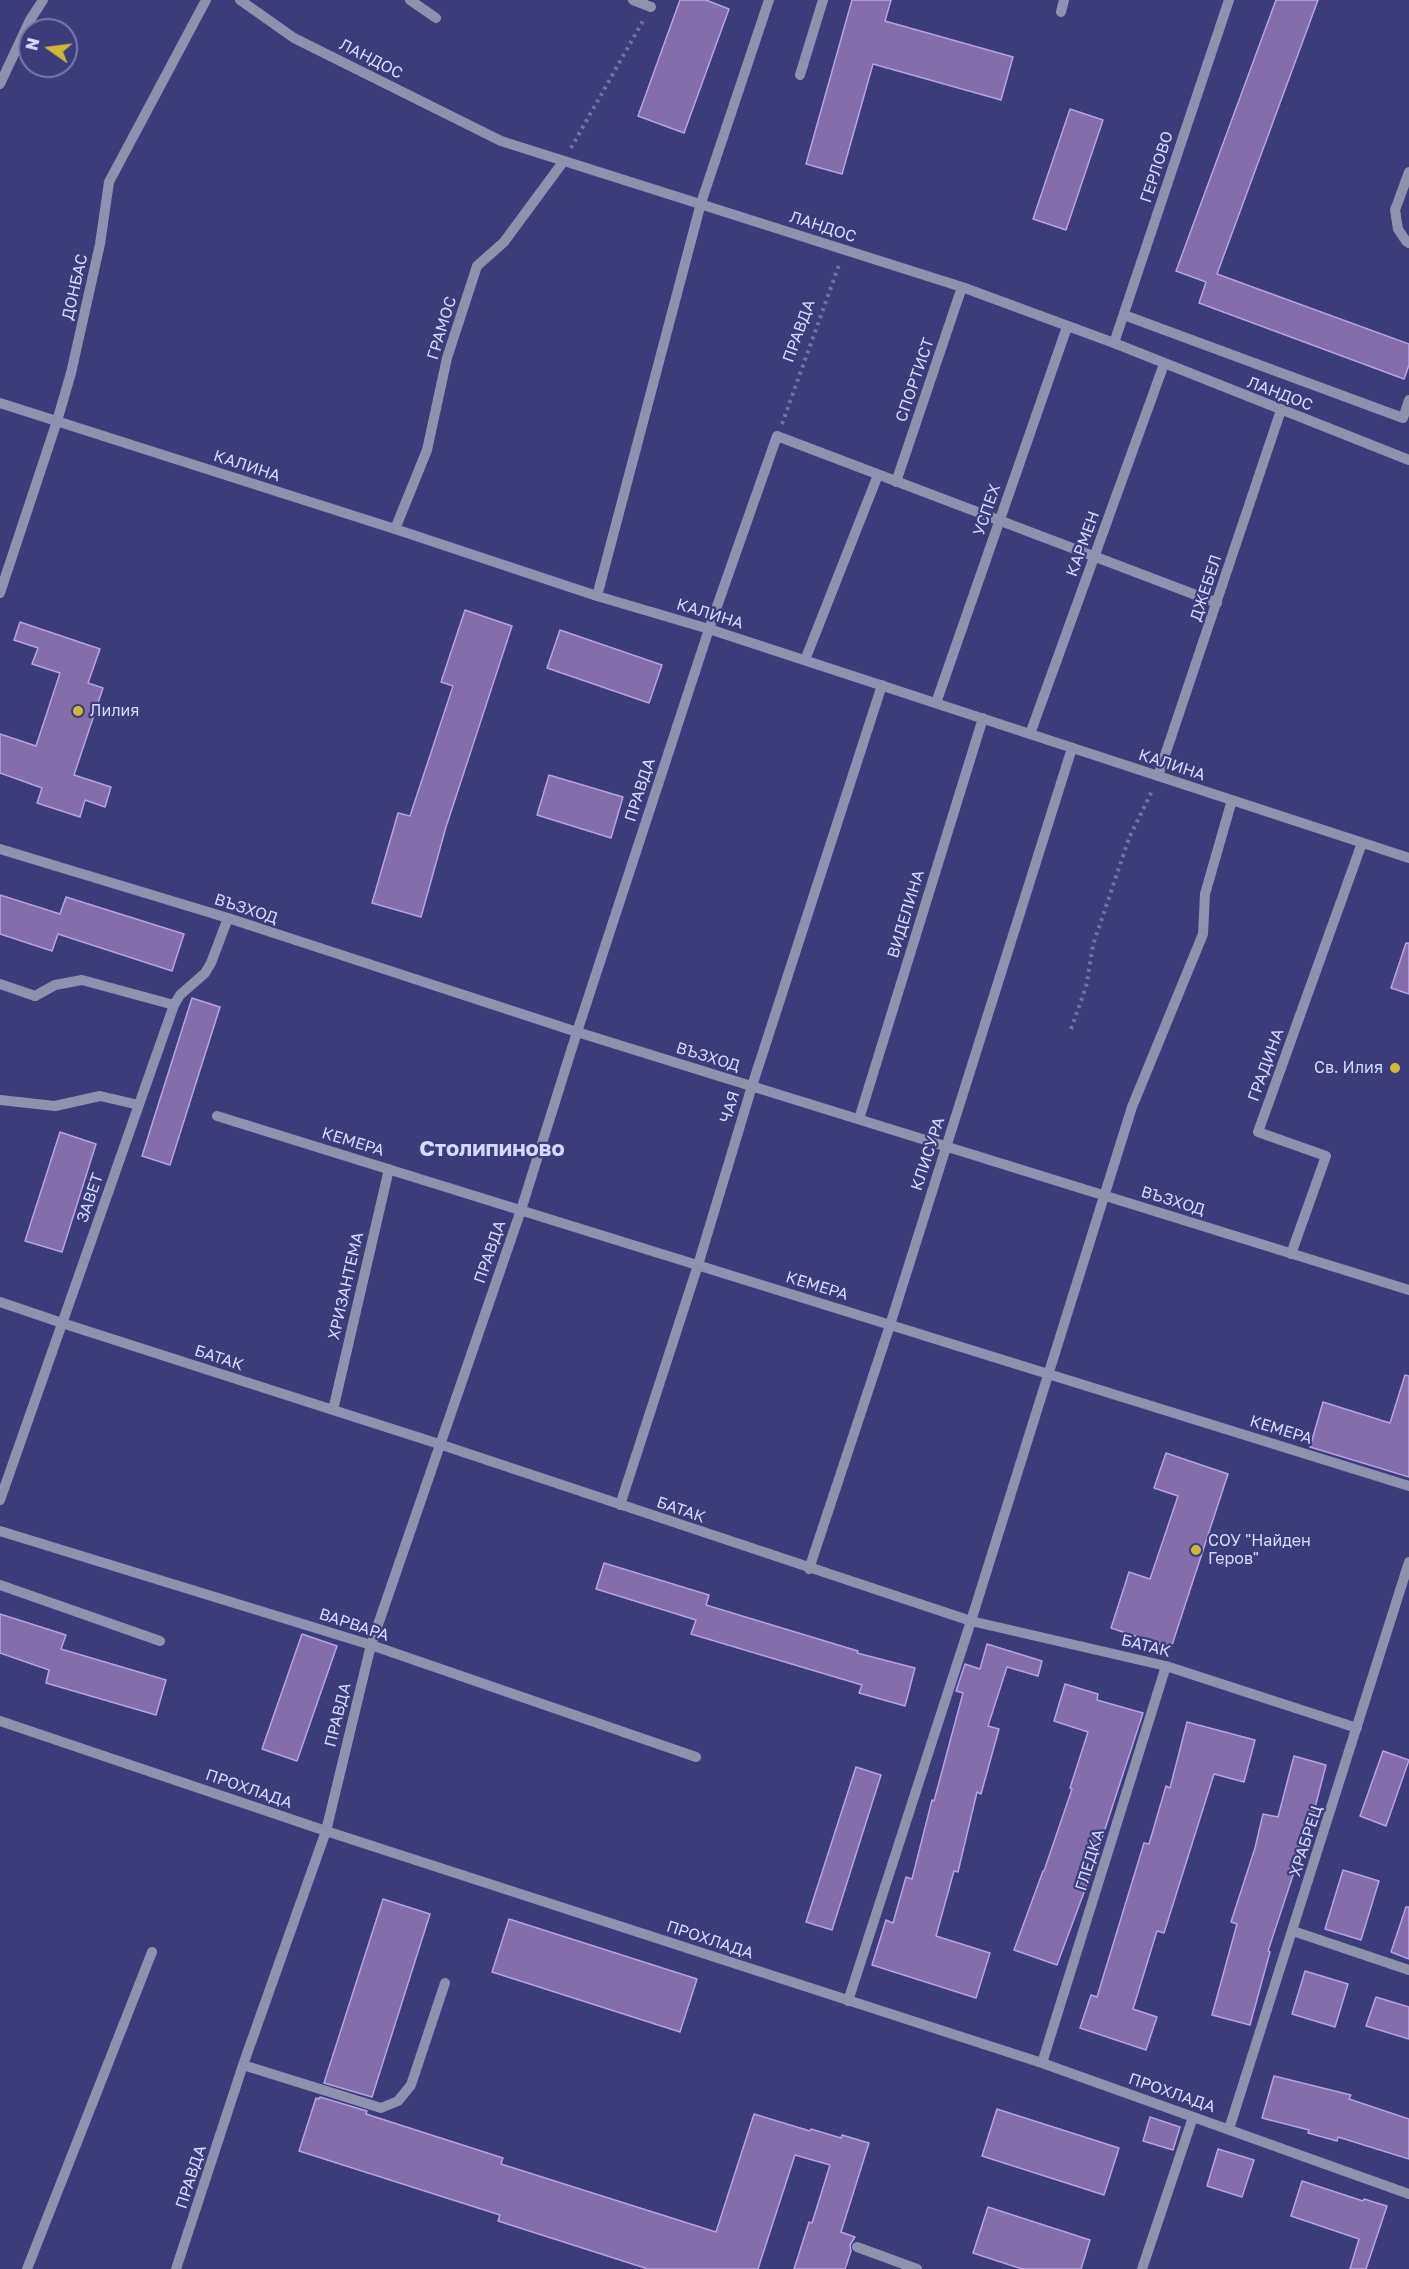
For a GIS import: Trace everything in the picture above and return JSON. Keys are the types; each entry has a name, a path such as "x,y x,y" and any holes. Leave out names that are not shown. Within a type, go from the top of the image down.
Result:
{"street":[{"path":"0,84 30,20 43,0"},
{"name":"ДОНБАС","path":"0,593 71,373 100,244 109,182 206,0"},
{"name":"ЛАНДОС","path":"240,0 304,43 501,141 962,287 1113,343 1409,460"},
{"path":"410,0 436,18"},
{"path":"633,0 651,7"},
{"path":"597,597 701,203 769,0"},
{"path":"800,75 823,0"},
{"path":"1061,12 1064,0"},
{"name":"ГЕРЛОВО","path":"1113,343 1229,0"},
{"name":"ГРАМОС","path":"395,528 427,450 447,358 477,266 504,242 563,162"},
{"path":"1409,172 1395,210 1398,229 1409,243"},
{"name":"СПОРТИСТ","path":"896,482 962,287"},
{"path":"1124,315 1403,417 1409,400"},
{"name":"УСПЕХ","path":"936,703 1067,327"},
{"name":"КАРМЕН","path":"1030,734 1164,364"},
{"name":"КАЛИНА","path":"0,403 395,528 597,597 709,629 805,660 1409,858"},
{"name":"ДЖЕБЕЛ","path":"1158,776 1281,410"},
{"path":"777,436 1218,603"},
{"name":"ПРАВДА","path":"176,2269 243,2065 326,1831 371,1645 520,1210 709,629 777,436"},
{"path":"805,660 878,475"},
{"name":"ЧАЯ","path":"620,1505 882,685"},
{"name":"ВИДЕЛИНА","path":"859,1119 983,718"},
{"name":"КЛИСУРА","path":"809,1569 890,1325 1072,748"},
{"path":"848,2001 971,1621 1132,1107 1203,934 1205,894 1232,800"},
{"name":"ГРАДИНА","path":"1291,1254 1326,1155 1258,1132 1362,843"},
{"name":"ВЪЗХОД","path":"0,849 228,918 577,1032 1409,1290"},
{"name":"ЗАВЕТ","path":"0,1500 174,1005 180,995 208,968 228,918"},
{"path":"0,984 35,996 56,985 82,980 174,1005"},
{"path":"0,1100 55,1106 100,1096 139,1105"},
{"name":"КЕМЕРА","path":"217,1116 1409,1486"},
{"name":"ХРИЗАНТЕМА","path":"333,1410 389,1169"},
{"name":"БАТАК","path":"0,1302 439,1444 809,1569 971,1621 1166,1666 1358,1728"},
{"name":"ВАРВАРА","path":"0,1531 371,1645 696,1757"},
{"name":"ХРАБРЕЦ","path":"1229,2129 1409,1562"},
{"path":"0,1585 160,1641"},
{"name":"ГЛЕДКА","path":"1042,2063 1166,1666"},
{"name":"ПРОХЛАДА","path":"0,1721 326,1831 1042,2063 1409,2194"},
{"path":"1293,1931 1409,1970"},
{"path":"27,2269 152,1952"},
{"path":"243,2065 381,2108 398,2101 411,2085 445,1983"},
{"path":"1142,2269 1193,2117"},
{"path":"857,2247 917,2269"}],"path":[{"path":"563,162 651,7"},
{"name":"ПРАВДА","path":"777,436 844,249"},
{"path":"1071,1029 1086,987 1094,945 1129,838 1158,776"}],"building":[{"path":"680,0 706,0 729,9 684,133 638,116"},
{"path":"852,0 891,0 885,21 1013,57 1001,100 873,64 842,174 806,164"},
{"path":"1276,0 1318,0 1217,274 1409,344 1409,365 1404,379 1199,303 1206,282 1176,271"},
{"path":"1070,109 1103,120 1066,230 1033,219"},
{"path":"465,610 512,626 446,827 421,917 372,903 398,813 410,816 453,686 441,682"},
{"path":"20,622 100,649 88,683 103,688 74,775 111,787 105,807 85,800 80,817 37,803 42,788 0,773 0,734 36,746 60,673 32,664 38,648 14,640"},
{"path":"560,630 662,665 649,703 547,668"},
{"path":"549,775 623,797 611,838 537,815"},
{"path":"0,895 60,914 66,897 184,934 172,971 58,934 52,951 0,934"},
{"path":"1406,943 1409,943 1409,994 1391,988"},
{"path":"192,998 220,1007 170,1165 142,1156"},
{"path":"60,1132 96,1144 62,1252 25,1241"},
{"path":"1405,1375 1409,1376 1409,1477 1310,1447 1323,1402 1390,1423"},
{"path":"1166,1453 1228,1474 1171,1648 1111,1628 1129,1572 1150,1579 1178,1496 1154,1488"},
{"path":"604,1563 709,1595 706,1605 858,1651 857,1653 915,1668 905,1706 859,1693 862,1685 691,1634 696,1620 596,1589"},
{"path":"0,1614 66,1635 61,1649 166,1680 156,1715 46,1683 49,1670 0,1653"},
{"path":"302,1634 337,1646 297,1761 262,1749"},
{"path":"987,1644 1042,1661 1038,1676 1007,1667 988,1726 999,1729 981,1794 977,1792 958,1872 954,1871 936,1936 990,1953 976,1998 872,1965 886,1920 893,1923 906,1877 912,1879 963,1693 956,1691 965,1664 980,1669"},
{"path":"1065,1684 1098,1694 1097,1700 1143,1713 1086,1887 1057,1965 1014,1950 1072,1789 1070,1788 1088,1732 1054,1721"},
{"path":"1187,1722 1255,1740 1244,1782 1214,1774 1164,1933 1157,1931 1133,2009 1157,2017 1146,2050 1080,2028 1091,1995 1097,1997 1144,1843 1149,1844 1166,1786 1170,1788"},
{"path":"1383,1751 1409,1760 1386,1826 1360,1816"},
{"path":"1294,1756 1326,1765 1302,1858 1299,1857 1268,1951 1270,1952 1250,2025 1212,2015 1237,1924 1231,1922 1255,1848 1263,1814 1278,1817"},
{"path":"856,1767 881,1775 832,1930 806,1922"},
{"path":"1343,1870 1379,1881 1361,1940 1325,1929"},
{"path":"383,1899 430,1914 372,2097 324,2083"},
{"path":"1406,1907 1409,1907 1409,1959 1391,1952"},
{"path":"509,1919 697,1979 680,2032 492,1972"},
{"path":"1305,1971 1348,1984 1335,2027 1292,2014"},
{"path":"1376,1997 1409,2007 1409,2039 1366,2026"},
{"path":"1274,2076 1351,2095 1349,2099 1409,2119 1409,2159 1338,2137 1337,2141 1308,2133 1309,2130 1262,2118"},
{"path":"320,2097 503,2158 501,2164 716,2232 754,2114 810,2131 811,2129 841,2138 842,2135 869,2143 841,2232 855,2237 850,2245 851,2251 845,2269 794,2269 809,2222 812,2223 830,2165 795,2155 758,2269 648,2269 498,2221 500,2215 299,2151 316,2098"},
{"path":"997,2109 1119,2148 1104,2195 982,2156"},
{"path":"1150,2117 1180,2127 1173,2150 1143,2141"},
{"path":"1218,2149 1254,2160 1242,2197 1207,2186"},
{"path":"1302,2181 1363,2201 1364,2199 1387,2206 1366,2269 1350,2269 1359,2239 1291,2216"},
{"path":"988,2207 1090,2240 1081,2269 1022,2269 973,2253"}],"place":[{"name":"Лилия","path":"78,711"},
{"name":"Св. Илия","path":"1395,1068"},
{"name":"СОУ \"Найден Геров\"","path":"1196,1550"}],"district":[{"name":"Столипиново","path":"492,1149"}]}
